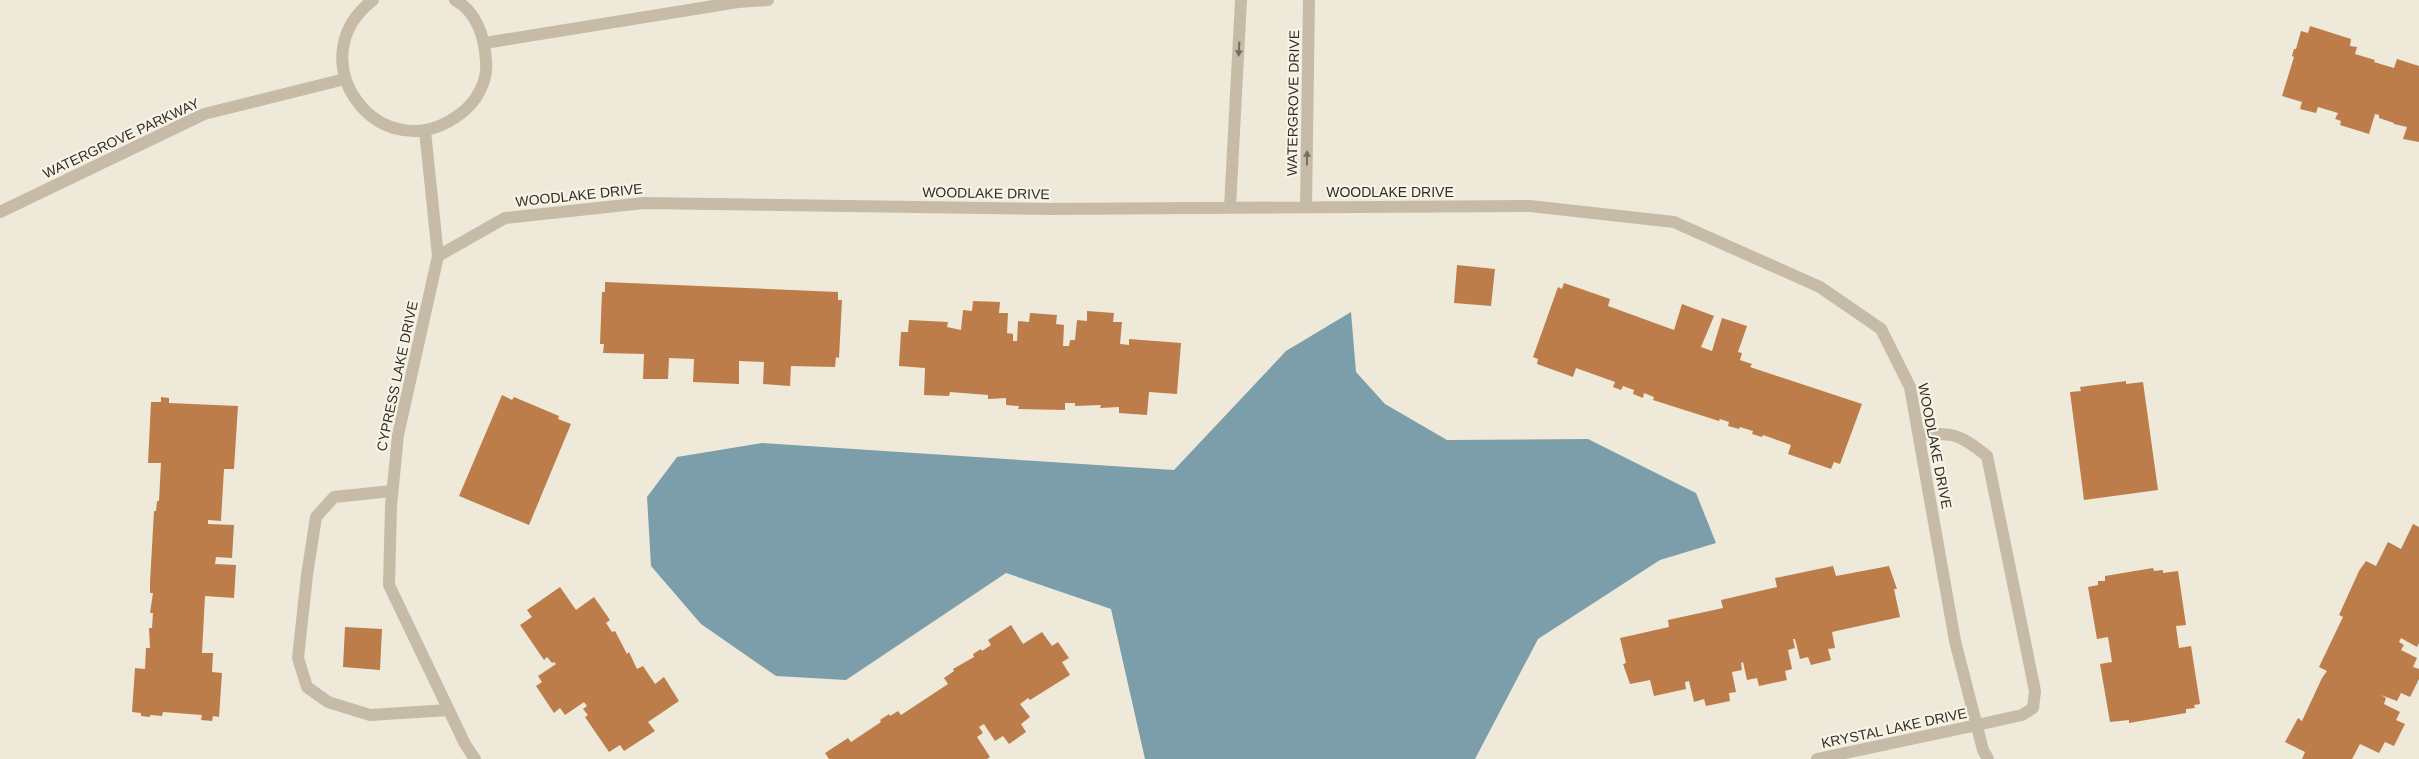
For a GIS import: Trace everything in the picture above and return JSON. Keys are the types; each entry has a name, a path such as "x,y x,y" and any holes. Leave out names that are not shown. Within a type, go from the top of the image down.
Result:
{"street":[{"path":"373,0 356,16 346,35 342,57 345,79 353,98 367,114 384,125 404,131 425,131 448,124 467,109 481,90 487,67 485,43 476,21 455,0"},
{"path":"485,43 738,2 768,0"},
{"path":"1230,207 1241,0"},
{"name":"WATERGROVE DRIVE","path":"1306,207 1309,0"},
{"name":"WATERGROVE PARKWAY","path":"0,212 204,114 345,79"},
{"name":"CYPRESS LAKE DRIVE","path":"425,131 438,256 398,436 392,491 389,585 465,744 475,759"},
{"name":"WOODLAKE DRIVE","path":"438,256 505,218 644,203 1050,209 1530,206 1674,222 1820,287 1881,329 1910,387 1955,641 1983,750 1988,759"},
{"name":"KRYSTAL LAKE DRIVE","path":"1817,759 2022,715 2033,708 2035,691 1987,456 1971,443 1949,433 1919,435"},
{"path":"392,491 334,497 316,517 298,658 307,687 328,702 370,715 449,710"}],"water":[{"path":"1351,312 1356,372 1385,404 1447,440 1588,439 1696,493 1716,543 1660,560 1538,639 1475,759 1145,759 1111,609 1006,573 846,680 776,676 701,624 651,566 647,497 677,457 762,443 1174,470 1286,351"}],"building":[{"path":"2310,26 2351,39 2350,46 2357,47 2355,54 2375,60 2374,62 2394,68 2397,59 2419,66 2419,142 2403,139 2407,127 2379,118 2379,115 2375,114 2369,134 2340,125 2341,121 2335,119 2338,113 2318,107 2316,113 2300,109 2302,102 2282,96 2294,57 2292,56 2294,49 2296,49 2301,31 2308,33"},
{"path":"1457,265 1495,269 1491,306 1454,303"},
{"path":"605,282 838,292 838,300 842,300 839,358 836,357 835,367 791,366 790,386 763,384 764,362 739,361 739,384 693,382 694,359 669,358 668,379 643,379 644,354 603,353 604,344 600,344 602,292 605,292"},
{"path":"1564,283 1610,299 1608,306 1674,330 1682,304 1714,316 1701,347 1712,351 1722,318 1747,326 1738,352 1742,353 1740,360 1752,364 1750,367 1862,404 1840,464 1834,462 1831,469 1788,454 1791,445 1763,435 1762,437 1752,434 1753,431 1740,427 1739,429 1728,426 1729,422 1720,419 1719,421 1653,400 1654,397 1644,393 1643,398 1633,394 1634,390 1623,386 1621,390 1613,387 1615,382 1576,368 1573,377 1537,364 1538,359 1533,357 1558,287 1562,289"},
{"path":"973,301 1000,302 999,313 1008,313 1007,333 1013,334 1013,341 1017,341 1018,321 1029,322 1030,313 1057,315 1056,324 1064,325 1063,346 1069,346 1070,340 1075,340 1077,320 1087,321 1087,311 1114,313 1113,322 1122,322 1120,344 1129,345 1129,339 1181,343 1177,394 1149,392 1147,415 1119,413 1119,407 1100,408 1101,405 1075,406 1075,403 1065,403 1065,410 1018,409 1019,406 1006,405 1006,398 988,399 988,395 950,392 949,396 924,395 925,368 899,366 901,332 908,332 909,320 948,322 947,327 961,330 963,310 972,311"},
{"path":"2126,381 2126,384 2143,382 2158,490 2084,500 2070,392 2081,391 2080,387"},
{"path":"502,395 512,400 514,397 559,416 558,419 571,424 529,525 459,496"},
{"path":"161,397 169,398 169,403 238,406 234,469 224,469 221,521 208,520 208,524 234,525 232,558 216,557 215,564 236,565 234,598 205,596 202,653 213,653 212,672 222,673 219,717 213,716 212,721 201,720 202,715 163,712 162,716 150,715 150,717 132,712 135,668 145,669 146,648 150,648 149,628 152,628 153,613 150,613 153,593 150,593 150,582 154,511 156,511 157,501 159,501 161,463 148,463 151,402 161,402"},
{"path":"2413,524 2419,527 2419,643 2417,647 2401,638 2399,642 2404,645 2401,650 2417,658 2413,667 2419,669 2419,679 2410,697 2401,693 2397,701 2381,695 2386,698 2384,704 2400,712 2396,720 2405,724 2394,746 2385,742 2379,753 2360,744 2352,759 2302,759 2305,752 2285,742 2298,718 2302,721 2327,671 2319,667 2343,617 2339,615 2359,571 2366,561 2376,566 2388,542 2401,549"},
{"path":"1833,566 1836,576 1889,566 1897,589 1894,589 1900,617 1832,632 1835,648 1828,649 1831,660 1811,665 1808,657 1800,659 1795,639 1793,639 1795,648 1788,650 1792,669 1785,671 1787,680 1759,686 1757,678 1747,680 1743,662 1741,663 1742,670 1732,672 1736,692 1729,693 1730,701 1706,706 1704,699 1694,702 1689,681 1685,682 1686,689 1654,696 1650,680 1630,684 1623,664 1626,663 1620,638 1669,627 1668,620 1723,608 1721,600 1777,587 1775,578"},
{"path":"2153,568 2154,571 2163,570 2163,573 2178,571 2186,625 2176,626 2179,648 2191,646 2200,704 2194,705 2195,708 2186,709 2186,713 2129,723 2129,720 2110,722 2100,664 2112,662 2108,637 2097,639 2088,587 2098,585 2098,581 2105,581 2105,576"},
{"path":"560,587 576,610 594,597 610,620 606,623 612,632 615,631 627,654 629,652 637,669 643,666 655,684 664,677 679,701 648,722 655,731 624,751 620,745 609,752 585,717 588,715 583,709 587,706 584,702 565,715 560,708 554,713 536,686 542,682 538,676 556,664 552,663 547,657 544,660 520,625 532,617 527,610"},
{"path":"1011,625 1023,644 1042,632 1052,646 1058,642 1069,658 1062,662 1070,675 1030,700 1028,698 1020,704 1030,717 1021,724 1026,732 1009,744 1003,736 995,741 984,724 979,727 983,733 977,737 990,757 987,759 829,759 825,753 848,738 851,742 881,722 880,720 889,714 890,716 898,711 901,715 948,684 944,678 954,671 953,669 974,657 973,654 991,645 988,640"},
{"path":"345,627 382,629 380,670 343,667"}]}
